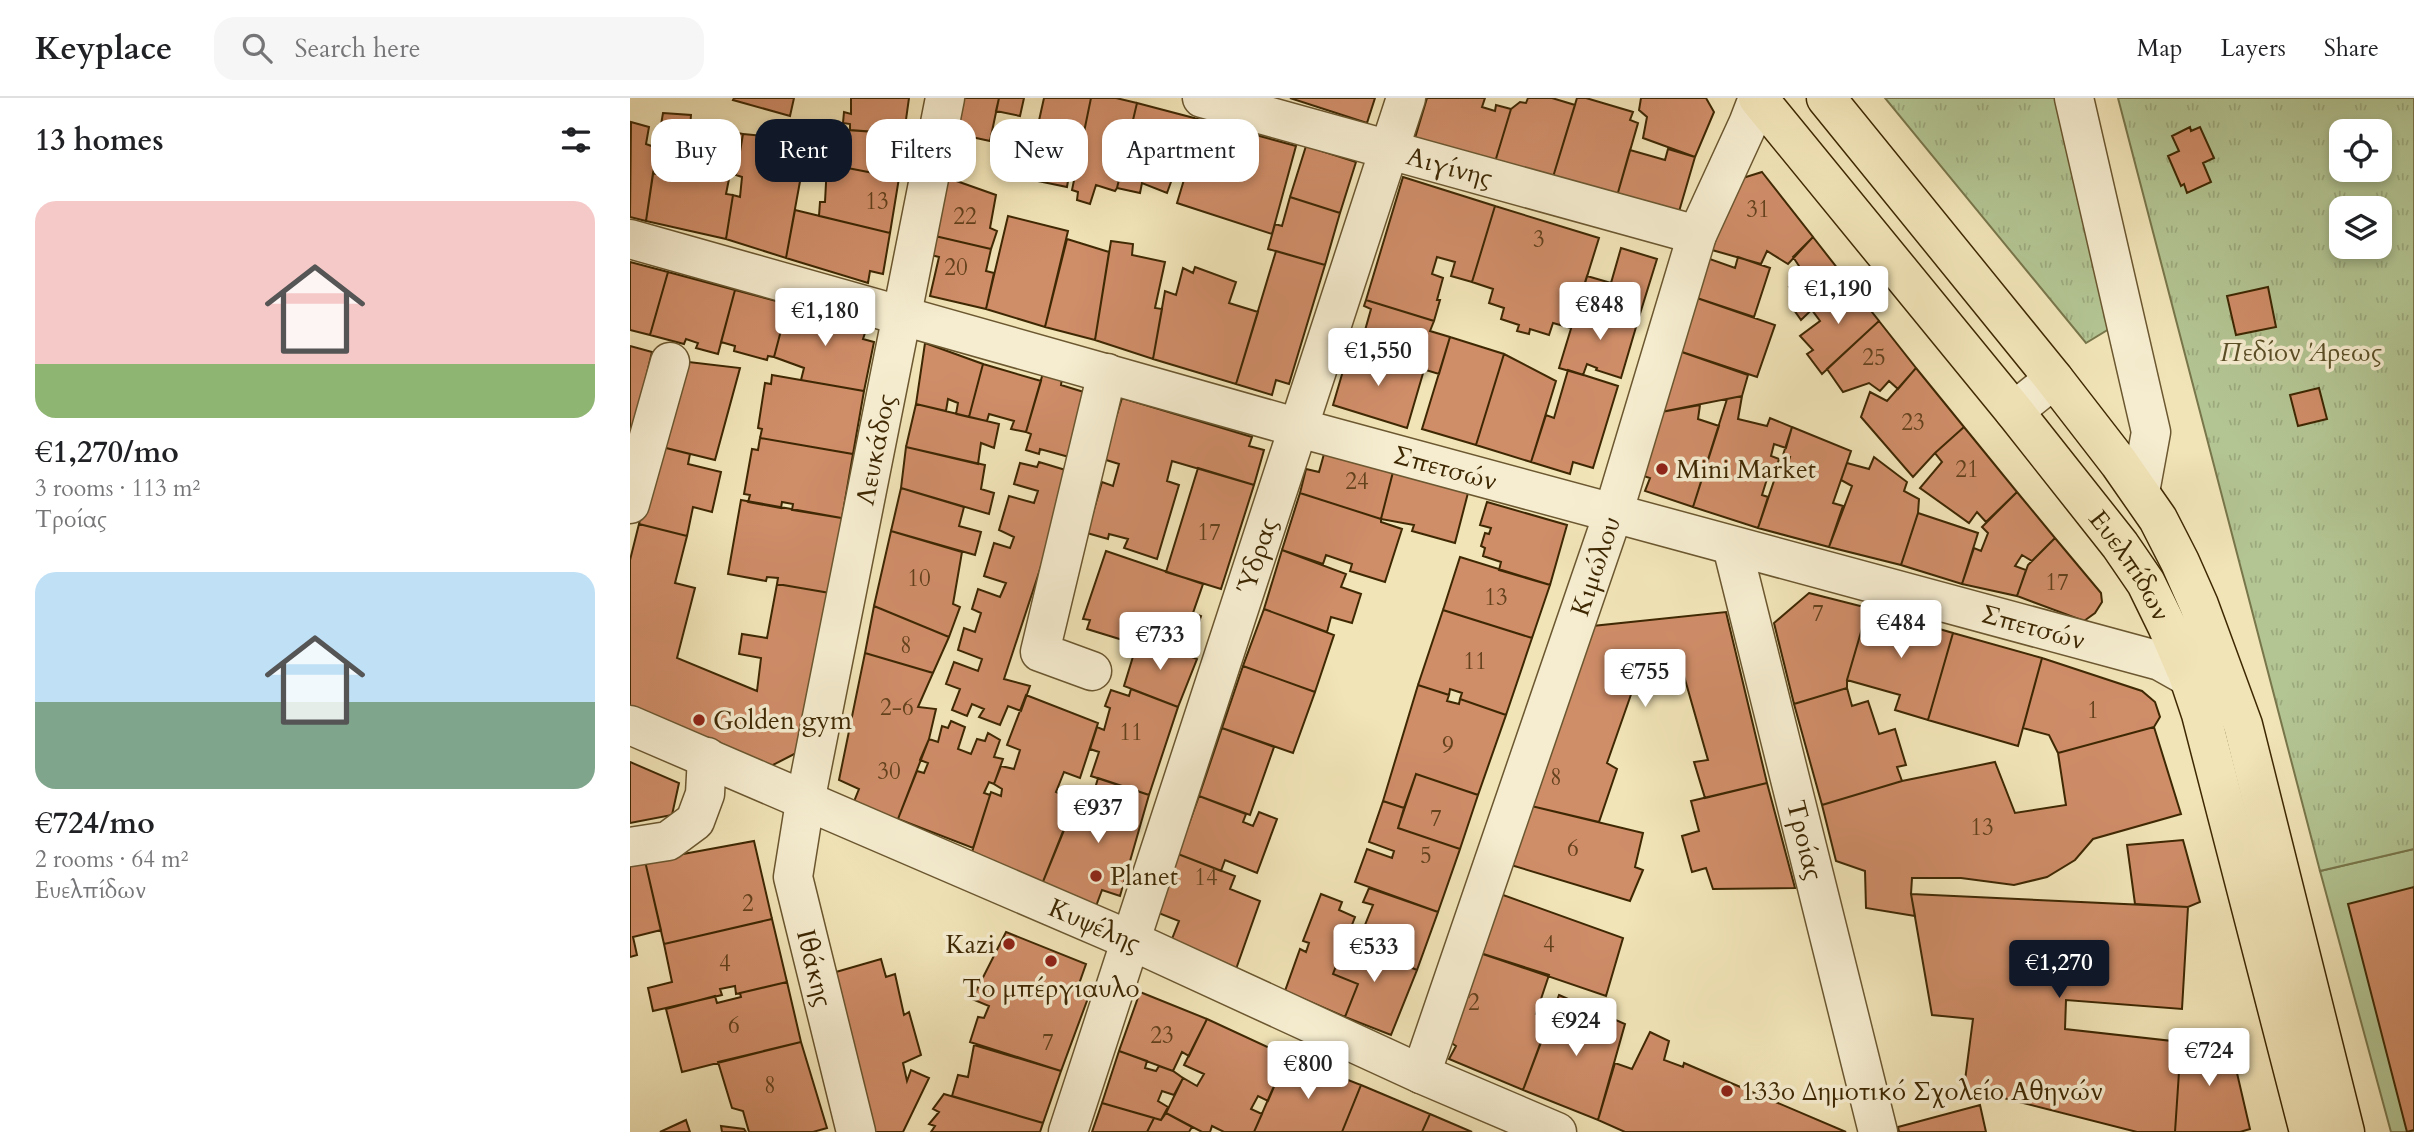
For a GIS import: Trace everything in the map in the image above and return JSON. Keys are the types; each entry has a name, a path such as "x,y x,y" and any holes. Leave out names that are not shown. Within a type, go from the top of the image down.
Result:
{"main road":[{"name":"Ευελπίδων","path":"1758,98 2088,502 2146,583 2188,675 2219,781 2309,1132"},
{"name":"Ευελπίδων","path":"1826,98 2054,379 2140,492 2185,572 2243,725 2345,1132"}],"street":[{"name":"Λευκάδος","path":"805,802 944,98"},
{"name":"Αιγίνης","path":"1202,98 1697,235"},
{"name":"Ύδρας","path":"1068,1132 1406,98"},
{"name":"Κιμώλου","path":"1421,1074 1613,514 1697,235 1758,98"},
{"path":"2074,98 2151,432 2140,492"},
{"name":"Σπετσών","path":"630,239 1299,428 2160,661 2215,693 2243,725"},
{"path":"630,504 670,362"},
{"path":"1093,671 1040,652 1107,373"},
{"path":"2014,411 2054,379"},
{"name":"Τροίας","path":"1732,546 1878,1132"},
{"name":"Κυψέλης","path":"630,725 1132,941 1421,1074 1557,1132"},
{"path":"630,847 668,841 695,821 705,794 706,757"},
{"name":"Ιθάκης","path":"805,802 793,877 856,1132"}],"green space":[{"path":"1885,98 2057,98 2109,329 2086,343"},
{"name":"Πεδίον Άρεως","path":"2118,98 2414,98 2414,849 2320,871"},
{"path":"2414,849 2414,1132 2391,1132 2320,871"}],"building":[{"path":"794,98 790,116 733,100"},
{"path":"851,98 909,98 906,119 866,119 866,131 852,130 852,119 843,119 844,112 851,114"},
{"path":"961,98 999,98 995,119 990,119 990,141 976,138 976,119 956,119"},
{"path":"999,98 1024,98 1020,116 996,111"},
{"path":"1044,98 1091,98 1087,119 1039,119"},
{"path":"1091,98 1116,98 1137,103 1133,119 1102,119 1102,182 1118,182 1115,191 1096,185 1090,204 1077,200 1078,192 1072,190 1074,182 1088,182 1087,119"},
{"path":"1290,98 1375,98 1367,123"},
{"path":"1427,98 1485,98 1482,107 1495,111 1496,105 1511,109 1495,162 1415,138"},
{"path":"1528,98 1552,98 1575,105 1553,177 1495,162 1511,109 1520,102 1526,103"},
{"path":"1577,98 1586,98 1633,112 1630,120 1638,123 1617,196 1553,177"},
{"path":"1641,98 1706,98 1714,112 1695,157 1643,138 1647,117 1639,110"},
{"path":"1137,103 1194,118 1194,119 1133,119"},
{"path":"663,113 691,115 691,119 662,119"},
{"path":"631,122 649,127 646,144 651,146 652,182 646,221 630,217"},
{"path":"2190,127 2191,131 2200,127 2214,158 2203,163 2211,182 2187,193 2184,184 2181,186 2168,156 2179,151 2172,136"},
{"path":"852,130 866,131 866,172 852,169"},
{"path":"743,134 755,135 755,182 800,182 786,258 726,239 733,195 740,197"},
{"path":"1259,136 1296,146 1272,234 1177,203 1183,182 1259,182"},
{"path":"1306,146 1356,162 1340,213 1290,197"},
{"path":"1668,149 1695,157 1678,215 1617,196 1630,150 1665,160"},
{"path":"852,169 866,172 866,182 898,182 890,233 819,216 820,202 825,202 826,182 852,182"},
{"path":"1762,172 1813,237 1788,264 1767,251 1761,264 1712,250 1733,181"},
{"path":"1403,177 1495,206 1472,282 1451,276 1455,262 1437,257 1432,274 1443,278 1434,321 1366,300"},
{"path":"652,182 728,182 726,194 733,195 726,239 646,221"},
{"path":"947,182 959,182 996,195 990,228 997,231 991,249 935,236"},
{"path":"1043,182 1068,182 1067,187"},
{"path":"1118,182 1171,182 1167,193 1142,183 1140,193 1117,188"},
{"path":"1290,197 1340,213 1325,265 1268,249 1275,224 1282,226"},
{"path":"1495,206 1599,238 1571,328 1553,323 1549,335 1530,329 1529,334 1517,331 1519,325 1501,319 1504,308 1489,303 1493,289 1472,282"},
{"path":"795,210 890,233 883,274 870,271 868,283 786,258"},
{"path":"1008,216 1068,231 1045,327 986,309"},
{"path":"935,236 991,249 986,271 994,273 986,309 930,296 939,257 931,255"},
{"path":"1813,237 1845,278 1801,320 1792,307 1798,300 1789,287 1805,275 1793,257"},
{"path":"1067,239 1109,252 1095,340 1045,327"},
{"path":"1111,241 1133,244 1132,255 1165,262 1155,308 1162,309 1153,359 1095,340"},
{"path":"1621,248 1657,259 1639,317 1580,298 1587,276 1611,283"},
{"path":"1276,251 1325,265 1289,384 1276,380 1272,395 1236,384"},
{"path":"1738,257 1770,268 1754,317 1694,297 1707,258 1735,268"},
{"path":"630,262 668,272 650,335 630,330"},
{"path":"1195,267 1236,282 1229,303 1258,312 1236,384 1153,359 1165,291 1176,295 1183,268 1193,273"},
{"path":"668,272 735,290 718,354 696,348 698,343 686,339 684,344 650,335"},
{"path":"1845,278 1879,321 1822,374 1807,354 1813,350 1800,336 1820,321 1812,310"},
{"path":"2268,287 2276,327 2236,335 2227,296"},
{"path":"735,290 788,304 774,357 768,356 767,360 734,351 735,346 721,342"},
{"path":"1694,297 1775,325 1757,377 1676,350"},
{"path":"1366,300 1434,321 1430,331 1450,337 1439,374 1350,347 1353,339 1362,341 1371,309 1364,306"},
{"path":"1593,302 1639,317 1621,378 1596,370 1597,368 1587,364 1583,375 1559,368 1573,322 1585,326"},
{"path":"788,304 867,327 863,339 874,342 864,391 801,380 804,368 774,357"},
{"path":"1879,321 1916,368 1898,389 1889,381 1880,391 1869,383 1843,392 1827,369"},
{"path":"1450,337 1504,354 1476,445 1422,429"},
{"path":"925,343 983,364 969,417 956,414 958,403 948,399 946,411 916,404"},
{"path":"630,346 652,352 634,428 630,427"},
{"path":"1350,347 1424,370 1407,428 1333,405"},
{"path":"1676,350 1748,375 1742,396 1656,413"},
{"path":"1504,354 1556,381 1531,462 1476,445"},
{"path":"680,361 740,368 715,460 658,446"},
{"path":"983,364 1041,381 1026,432 1011,429 1014,421 989,414 987,421 969,417"},
{"path":"1916,368 1964,427 1913,477 1861,417 1870,392 1887,401"},
{"path":"1568,370 1618,386 1593,468 1573,462 1570,474 1531,462 1546,415 1554,418"},
{"path":"1043,373 1062,379 1061,385 1087,393 1069,457 1040,449 1039,454 1026,450 1031,434 1026,432"},
{"path":"772,375 864,391 853,454 760,438 762,429 758,428 765,383 771,384"},
{"path":"2319,388 2327,419 2298,426 2290,395"},
{"path":"1742,396 1738,419 1767,426 1770,418 1792,427 1786,448 1774,444 1771,456 1779,459 1776,468 1771,466 1762,495 1768,497 1758,528 1693,507 1727,399"},
{"path":"1122,398 1252,437 1249,446 1264,450 1254,485 1172,461 1167,481 1179,485 1157,559 1124,548 1128,539 1109,534 1108,539 1087,533 1102,482 1113,486 1119,464 1103,459"},
{"path":"916,404 999,424 994,448 981,443 978,464 906,447"},
{"path":"1700,405 1698,419 1719,426 1693,507 1645,491 1650,478 1635,473 1656,413"},
{"path":"1792,427 1851,451 1833,503 1843,506 1829,547 1758,528 1776,475 1783,477 1790,457 1783,455"},
{"path":"1964,427 2017,492 1986,522 1977,512 1969,523 1920,488 1942,462 1935,453"},
{"path":"760,438 853,454 842,518 792,510 793,504 782,502 781,508 748,502 750,495 744,494 752,449 758,450"},
{"path":"658,446 690,454 688,464 721,472 712,512 693,507 687,536 639,524"},
{"path":"906,447 985,465 981,489 994,493 989,514 901,488"},
{"path":"1324,454 1393,472 1381,519 1300,493 1306,469 1319,472"},
{"path":"1874,457 1907,482 1904,491 1919,499 1918,513 1901,565 1829,547 1852,486 1841,480 1847,463 1869,469"},
{"path":"1039,462 1072,472 1004,679 1030,686 1021,711 1008,706 1000,725 979,717 984,709 972,704 967,716 952,710 960,689 946,684 954,662 978,671 982,659 958,650 964,628 975,632 981,613 972,609 978,589 1000,597 1006,583 984,576 994,543 1010,548 1014,537 999,530 1009,496 1034,503 1038,491 1014,484 1020,463 1037,467"},
{"path":"1198,468 1254,485 1221,589 1166,572"},
{"path":"1393,472 1468,493 1455,543 1412,531 1414,525 1381,519"},
{"path":"901,488 964,507 959,526 981,532 975,555 891,531"},
{"path":"2017,492 2055,538 2032,561 2022,555 2015,566 2026,570 2017,596 1962,584 1974,548 1981,551 1988,533 1982,527"},
{"path":"1300,493 1381,519 1381,522 1402,529 1385,582 1350,571 1352,564 1326,555 1323,564 1282,550"},
{"path":"741,500 842,518 830,593 777,584 778,578 767,577 766,581 728,574"},
{"path":"1487,502 1567,525 1550,585 1499,570 1501,562 1483,556 1485,548 1481,546 1485,533 1489,534 1491,528 1480,525"},
{"path":"1918,513 1978,533 1962,584 1901,565"},
{"path":"639,524 687,536 675,583 695,588 677,658 757,691 761,658 739,654 742,634 767,638 777,584 830,593 802,750 771,766 630,707 630,560"},
{"path":"891,531 962,552 953,604 960,607 949,637 874,606"},
{"path":"2055,538 2101,593 2102,602 2095,613 2084,621 2017,596 2028,565"},
{"path":"1282,550 1346,574 1341,587 1361,594 1352,623 1331,617 1327,632 1264,609"},
{"path":"1106,551 1203,584 1193,613 1201,616 1194,637 1186,635 1181,651 1129,634 1126,641 1087,629 1090,620 1083,619"},
{"path":"1460,557 1550,585 1532,638 1443,610"},
{"path":"1809,593 1868,608 1847,688 1794,704 1774,623"},
{"path":"874,606 949,637 933,673 865,653"},
{"path":"1868,608 1953,633 1928,720 1895,710 1900,695 1847,680"},
{"path":"1264,609 1334,635 1315,692 1243,666"},
{"path":"1443,610 1532,638 1506,715 1460,699 1462,693 1450,689 1449,695 1418,685"},
{"path":"1726,612 1767,783 1705,798 1694,762 1708,760 1684,676 1634,686 1607,763 1617,769 1599,822 1523,804 1583,627"},
{"path":"1953,633 2042,658 2018,746 1928,720"},
{"path":"1139,637 1197,659 1178,707 1124,686"},
{"path":"865,653 933,673 918,707 936,709 929,739 896,824 853,804 859,789 839,780"},
{"path":"2042,658 2142,691 2155,702 2160,717 2154,727 2058,753 2049,735 2023,728"},
{"path":"1243,666 1315,692 1293,753 1222,728"},
{"path":"1418,685 1449,695 1447,701 1459,704 1460,699 1506,715 1478,795 1416,774 1404,808 1383,801"},
{"path":"1847,688 1852,706 1868,701 1879,734 1895,729 1906,765 1897,767 1902,781 1822,805 1794,704"},
{"path":"1131,689 1178,707 1149,795 1091,776 1099,752 1090,749 1097,727 1104,730 1110,708 1105,706 1111,690 1129,696"},
{"path":"1026,695 1098,723 1080,778 1064,772 1056,792 1075,801 1042,884 972,852 991,792 1001,796 1002,789 994,784 1001,766 1014,769 1020,750 1007,745"},
{"path":"951,721 965,727 958,749 971,754 977,739 985,741 988,733 1000,740 994,757 1003,759 994,784 989,782 984,793 990,795 973,848 898,819 917,771 924,773 928,763 920,760 929,739 938,742 942,726 948,728"},
{"path":"2154,727 2181,814 2093,839 2075,860 2047,877 2014,885 1961,878 1912,878 1911,894 1915,916 1866,908 1865,871 1836,861 1822,805 1902,781 1995,762 2015,813 2066,805 2058,753"},
{"path":"1222,728 1274,747 1250,815 1199,796"},
{"path":"630,762 679,783 672,815 630,823"},
{"path":"1416,774 1478,795 1460,849 1398,828"},
{"path":"1098,778 1149,795 1120,896 1102,890 1095,909 1042,884 1071,813 1086,820"},
{"path":"1767,783 1795,888 1713,889 1706,868 1692,872 1682,836 1699,831 1691,801"},
{"path":"1199,796 1246,814 1243,822 1253,826 1259,812 1277,819 1257,873 1225,860 1221,871 1178,854"},
{"path":"1383,801 1404,808 1398,828 1460,849 1438,912 1355,882 1367,849 1392,858 1394,851 1369,842"},
{"path":"1523,804 1643,833 1635,867 1643,870 1630,901 1501,862"},
{"path":"2183,840 2200,902 2188,907 2135,904 2127,845"},
{"path":"754,841 772,919 664,944 645,861"},
{"path":"1178,854 1235,876 1230,889 1260,901 1235,972 1170,944 1179,921 1156,912"},
{"path":"645,861 661,930 633,937 637,955 630,957 630,864"},
{"path":"2414,887 2414,1130 2407,1132 2348,904"},
{"path":"1369,888 1438,912 1417,970 1368,950 1376,929 1365,925 1373,905 1363,902"},
{"path":"1492,891 1623,938 1606,996 1474,951"},
{"path":"1321,894 1342,902 1339,910 1355,917 1333,974 1358,984 1345,1017 1285,991 1300,949 1306,952 1309,943 1303,941"},
{"path":"1911,894 2188,907 2182,1009 2066,1000 2065,1029 2181,1042 2175,1132 2137,1132 1964,1088 1973,1019 1932,1015"},
{"path":"772,919 787,982 736,994 735,986 720,989 722,995 653,1011 648,988 672,982 664,944"},
{"path":"1350,930 1373,939 1368,950 1417,970 1391,1035 1345,1017 1358,984 1333,974"},
{"path":"1006,932 1086,964 1079,984 1091,990 1061,1071 970,1042 978,1017 984,1018 989,1006 972,999"},
{"path":"1474,951 1549,975 1536,1014 1549,1020 1523,1090 1449,1059 1456,1046 1444,1038"},
{"path":"881,959 886,977 895,974 904,1015 909,1012 921,1055 903,1063 907,1081 911,1070 929,1078 903,1132 868,1132 829,974"},
{"path":"787,982 801,1042 682,1072 666,1009 715,996 717,1003 741,997 740,993"},
{"path":"1140,992 1207,1019 1189,1056 1182,1052 1173,1071 1119,1051"},
{"path":"1559,995 1625,1024 1598,1120 1523,1090"},
{"path":"1207,1019 1287,1056 1268,1101 1258,1096 1251,1109 1262,1114 1254,1132 1224,1132 1212,1126 1210,1132 1202,1132 1166,1113 1183,1078 1197,1086 1204,1074 1184,1065"},
{"path":"2227,1030 2250,1129 2240,1132 2175,1132 2181,1042"},
{"path":"1650,1032 1669,1041 1664,1060 1683,1067 1684,1063 1846,1132 1625,1132 1598,1120 1615,1063 1632,1069"},
{"path":"801,1042 827,1128 813,1132 749,1132 743,1111 732,1108 718,1062"},
{"path":"974,1045 1061,1071 1043,1123 952,1096 958,1075 968,1077"},
{"path":"1119,1051 1147,1061 1145,1068 1156,1071 1159,1066 1183,1078 1174,1095 1162,1091 1158,1101 1168,1107 1161,1120 1102,1103"},
{"path":"1287,1056 1361,1085 1342,1132 1254,1132"},
{"path":"1361,1085 1430,1114 1422,1132 1342,1132"},
{"path":"944,1094 1043,1123 1040,1132 931,1132 935,1126 929,1124 939,1112 933,1109"},
{"path":"1102,1103 1154,1118 1147,1132 1092,1132"},
{"path":"1980,1105 1986,1132 1899,1132 1898,1127"},
{"path":"1166,1113 1192,1127 1189,1132 1147,1132 1154,1118 1161,1120"},
{"path":"1430,1114 1472,1132 1422,1132"},
{"path":"686,1120 690,1132 660,1132"},
{"path":"721,1126 744,1129 746,1132 722,1132"}],"place":[{"name":"Mini Market","path":"1662,469"},
{"name":"Golden gym","path":"699,720"},
{"name":"Planet","path":"1096,876"},
{"name":"Kazi","path":"1009,944"},
{"name":"Το μπέργιαυλο","path":"1051,961"},
{"name":"133ο Δημοτικό Σχολείο Αθηνών","path":"1727,1091"}]}
